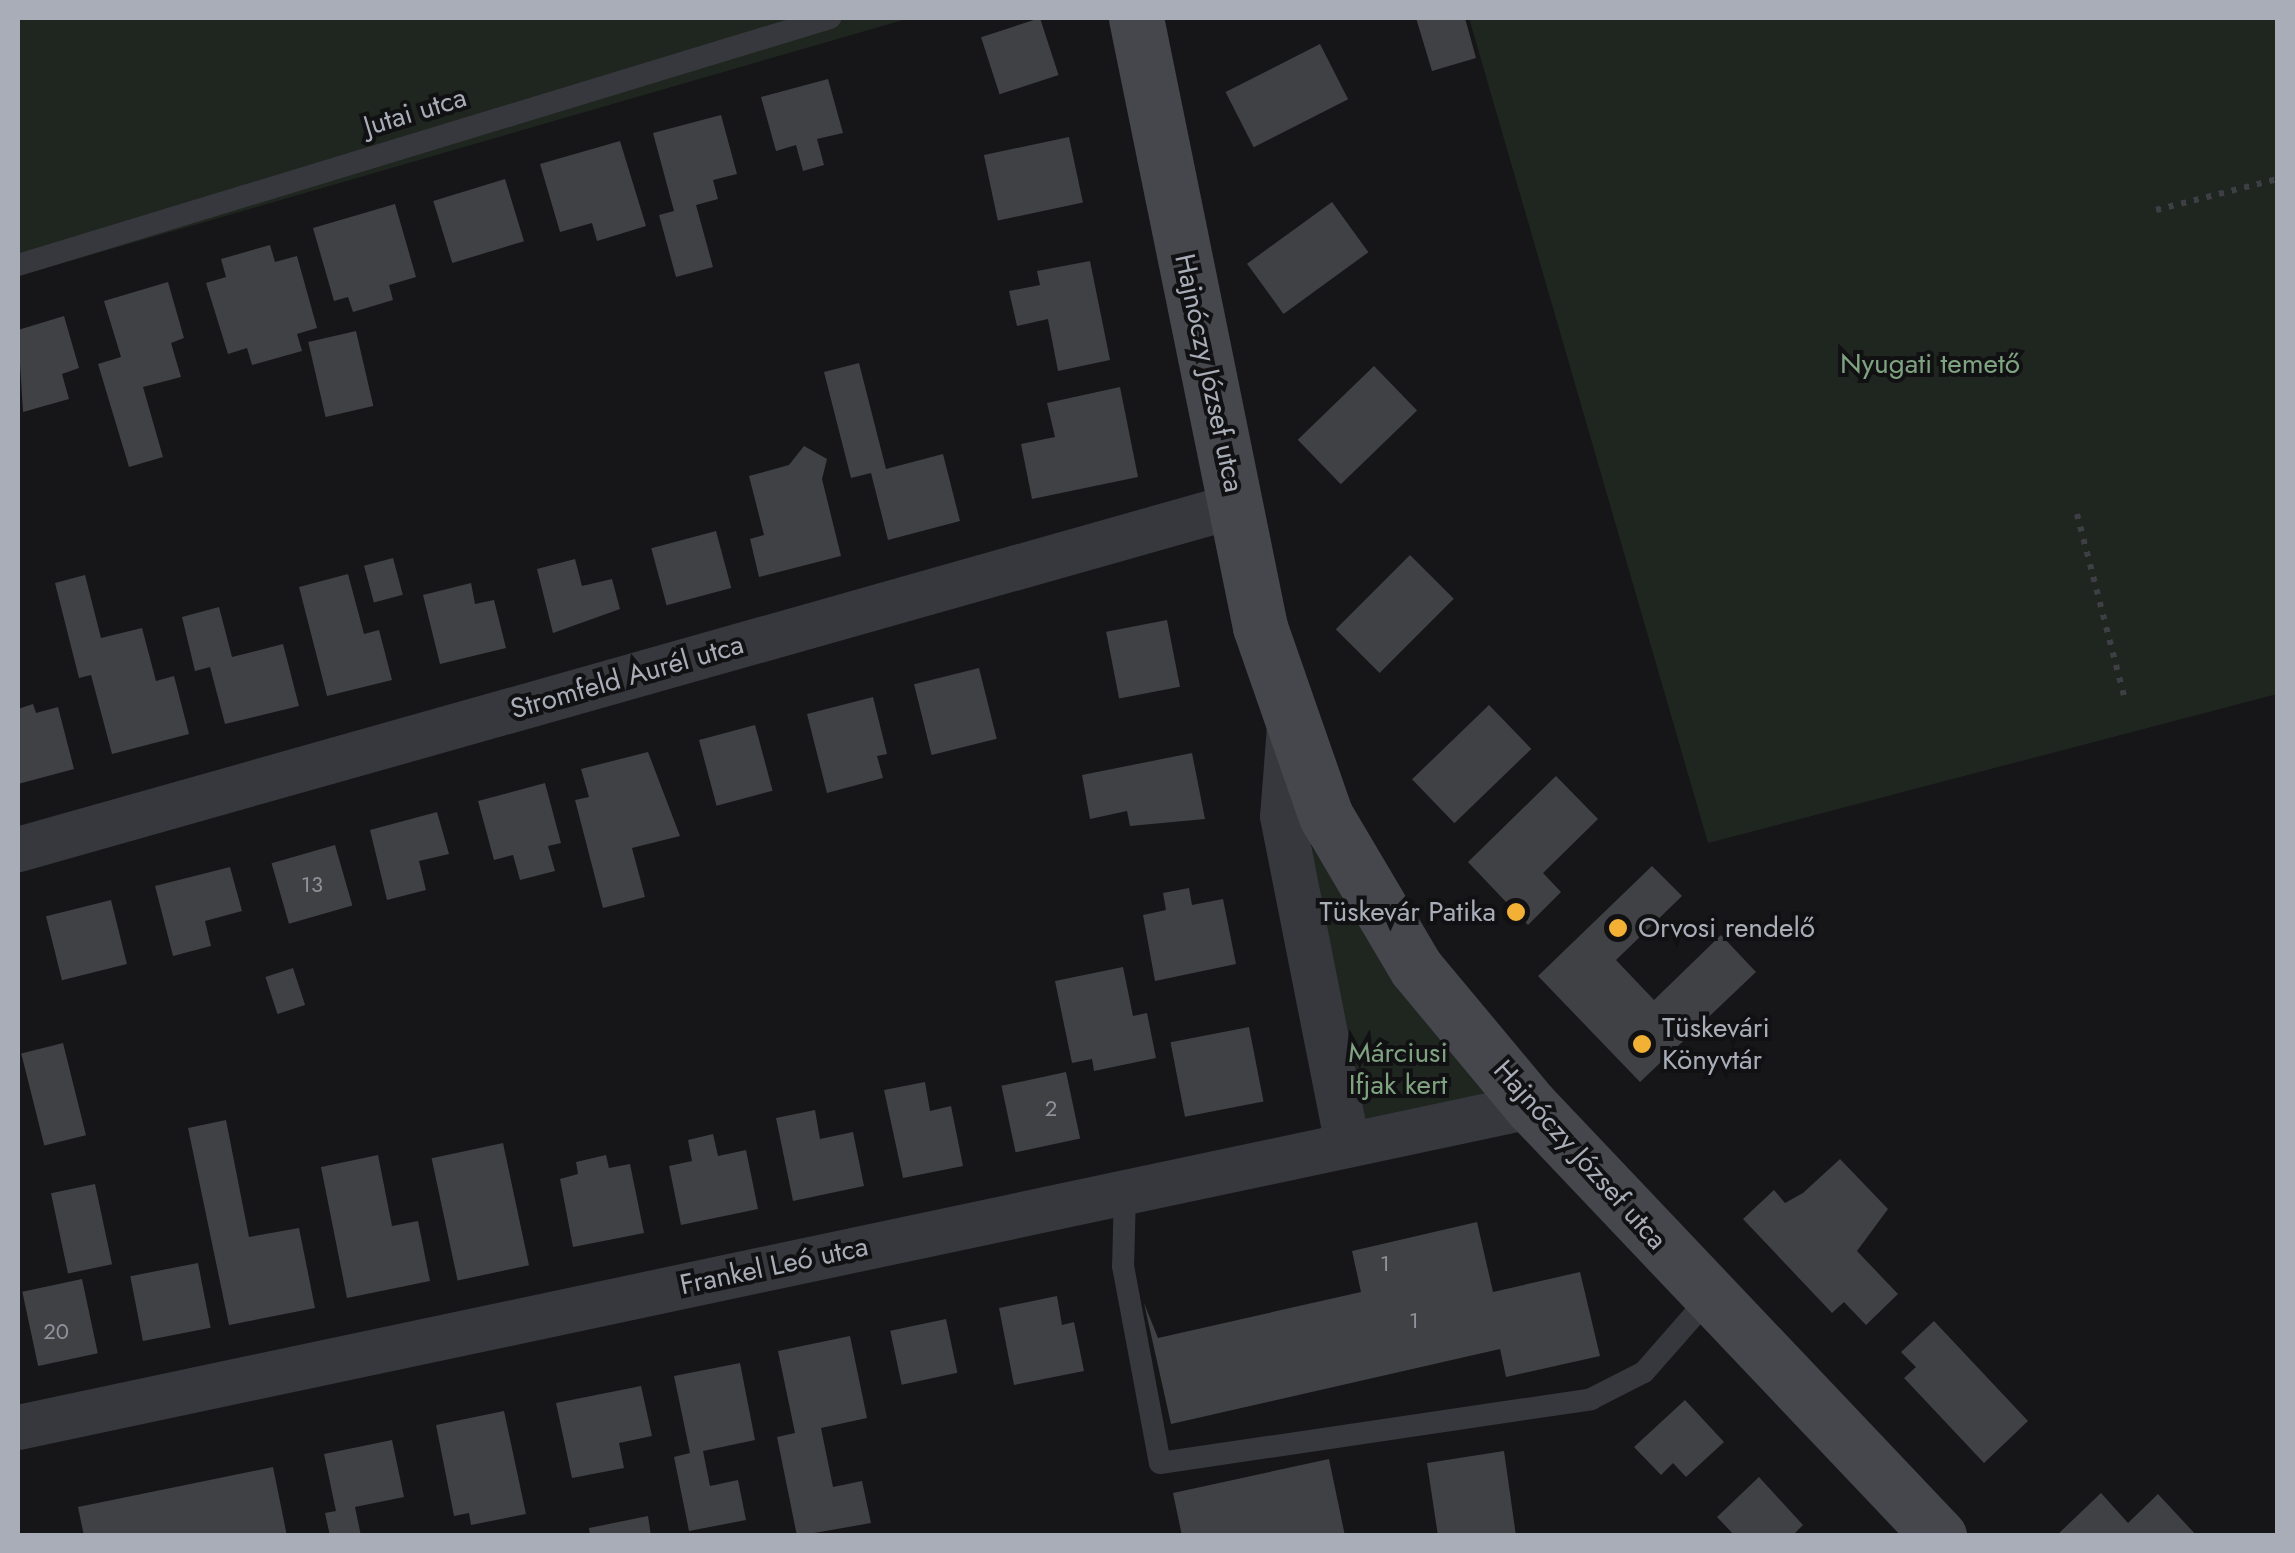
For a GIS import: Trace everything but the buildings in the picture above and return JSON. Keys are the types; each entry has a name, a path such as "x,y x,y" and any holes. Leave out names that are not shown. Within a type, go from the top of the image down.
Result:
{"main road":[{"name":"Hajnóczy József utca","path":"1136,18 1236,505 1290,726 1367,894 1531,1106 1939,1536"}],"street":[{"name":"Stromfeld Aurél utca","path":"18,849 1236,505"},
{"name":"Hajnóczy József utca","path":"1290,726 1282,816 1346,1145"},
{"name":"Frankel Leó utca","path":"18,1427 1531,1106"}],"lane":[{"name":"Jutai utca","path":"18,265 830,18"},
{"path":"1125,1192 1123,1266 1160,1462 1591,1399 1644,1372 1710,1297"}],"path":[{"path":"2156,210 2278,179"},
{"path":"2078,514 2124,700"}],"green space":[{"path":"18,18 910,18 18,276"},
{"name":"Nyugati temető","path":"1469,18 2277,18 2277,694 1708,843"},
{"name":"Márciusi Ifjak kert","path":"1298,825 1398,984 1501,1106 1356,1132"}],"place":[{"name":"Tüskevár Patika","path":"1516,912"},
{"name":"Orvosi rendelő","path":"1618,928"},
{"name":"Tüskevári Könyvtár","path":"1642,1044"}]}
